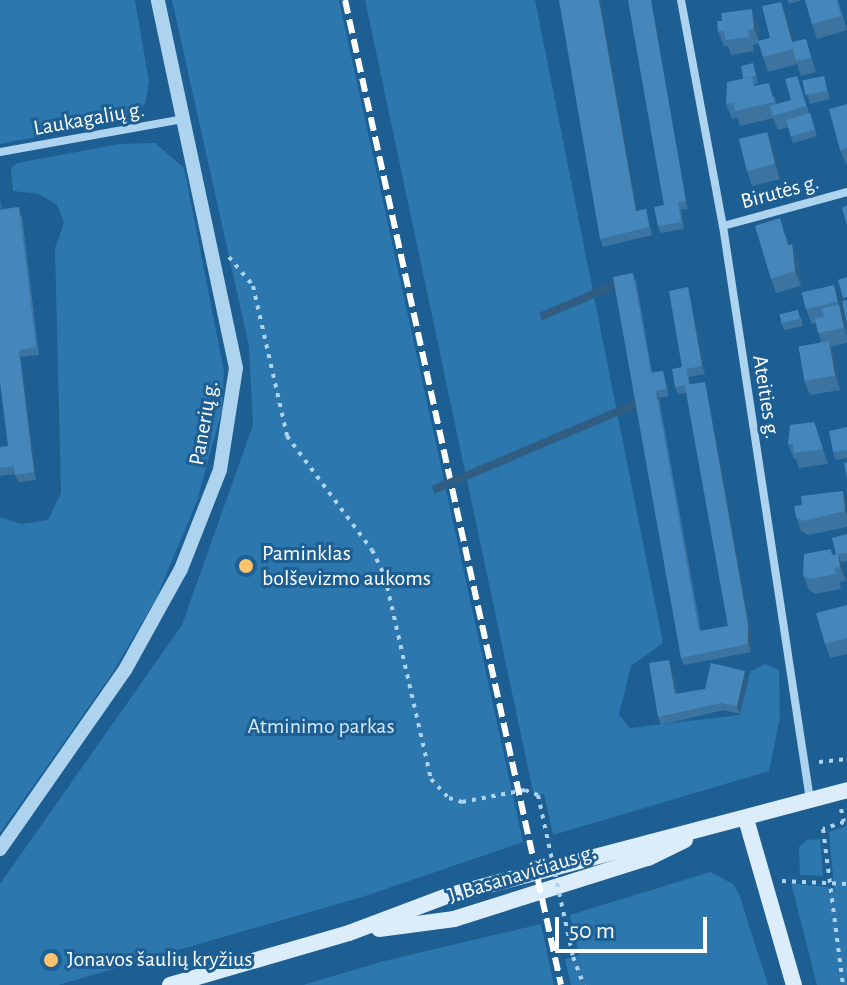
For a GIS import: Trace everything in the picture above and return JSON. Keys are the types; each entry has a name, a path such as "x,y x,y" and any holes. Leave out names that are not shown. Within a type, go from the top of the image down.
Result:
{"main road":[{"name":"J. Basanavičiaus g.","path":"349,933 454,919 648,858 700,833 842,792"},
{"path":"746,819 794,985"},
{"name":"J. Basanavičiaus g.","path":"170,985 349,933 447,896 643,841 700,833"}],"street":[{"name":"Panerių g.","path":"0,849 125,670 181,569 220,470 236,368 158,0"},
{"name":"Ateities g.","path":"681,0 723,226 810,800"},
{"name":"Laukagalių g.","path":"0,152 185,119"},
{"name":"Birutės g.","path":"723,226 847,192"}],"path":[{"path":"211,243 239,264 253,286 287,436 372,550 385,577 431,779 449,798 462,802 525,790 538,795 573,957 584,985"},
{"path":"817,761 847,759"},
{"path":"842,792 844,822 823,829 843,985"},
{"path":"765,886 791,879 830,886 847,884"}],"green space":[{"path":"0,0 135,0 149,82 145,104 134,118 0,144"},
{"name":"Atminimo parkas","path":"172,0 339,0 523,842 365,896 58,985 0,985 0,884 182,625 253,425 249,346"},
{"path":"365,0 535,0 663,643 631,666 619,715 630,728 740,715 750,672 765,664 779,670 780,718 769,771 553,835 544,794 534,796"},
{"path":"155,143 184,168 224,371 222,410 197,501 156,599 111,675 0,833 0,517 21,524 48,520 61,493 55,248 64,223 57,205 39,194 13,191 11,168 17,163 120,144"},
{"path":"847,826 847,985 817,985 791,883 834,888 829,832"},
{"path":"820,839 823,876 800,875 799,847 807,840"},
{"path":"710,872 733,884 739,894 768,985 571,985 565,959 579,955 570,915"},
{"path":"541,924 554,985 303,985 384,961"}],"building":[{"path":"559,0 599,0 636,211 646,209 649,227 600,239"},
{"path":"628,0 651,0 686,201 678,202 681,222 658,226 654,207 664,205"},
{"path":"805,0 837,0 841,16 812,24"},
{"path":"781,2 792,42 806,39 811,58 796,61 793,49 763,57 758,41 770,38 762,6"},
{"path":"752,9 754,29 748,30 749,37 725,40 724,31 718,32 717,21 722,21 721,13"},
{"path":"753,63 756,76 743,78 741,66"},
{"path":"797,76 806,106 773,116 770,106 791,100 785,79"},
{"path":"824,76 827,91 805,95 802,80"},
{"path":"752,77 754,86 769,83 774,102 735,111 733,103 726,104 727,82"},
{"path":"847,104 847,148 840,150 829,109"},
{"path":"810,113 815,129 791,137 786,120"},
{"path":"767,132 775,164 747,171 739,139"},
{"path":"847,205 847,225 842,208"},
{"path":"19,207 36,347 19,350 34,472 15,475 14,466 0,468 0,447 8,446 0,382 0,210"},
{"path":"780,218 788,246 792,244 795,271 771,279 755,226"},
{"path":"633,273 651,373 663,371 666,389 656,391 699,631 728,626 685,385 705,382 748,624 748,644 681,658 613,277"},
{"path":"847,277 847,297 843,298 838,280"},
{"path":"834,285 838,302 806,309 802,292"},
{"path":"688,287 702,366 686,369 689,384 675,387 672,369 682,367 669,291"},
{"path":"847,300 847,323 842,301"},
{"path":"839,305 844,328 818,333 815,318 824,317 822,308"},
{"path":"798,310 800,319 782,323 779,314"},
{"path":"829,341 835,375 805,381 798,346"},
{"path":"814,422 823,449 794,453 793,444 788,444 790,425"},
{"path":"847,427 847,450 833,452 829,431"},
{"path":"843,491 845,511 803,521 796,517 794,506 802,505 801,496"},
{"path":"847,534 847,553 836,554 832,538"},
{"path":"831,549 832,555 838,554 840,567 834,568 836,574 809,579 803,575 804,554"},
{"path":"847,605 847,638 825,644 816,613"},
{"path":"669,660 675,694 705,689 711,663 745,671 737,706 721,703 658,717 649,663"}],"railway":[{"path":"345,0 561,985"}],"place":[{"name":"Paminklas bolševizmo aukoms","path":"246,566"},
{"name":"Jonavos šaulių kryžius","path":"51,960"}]}
